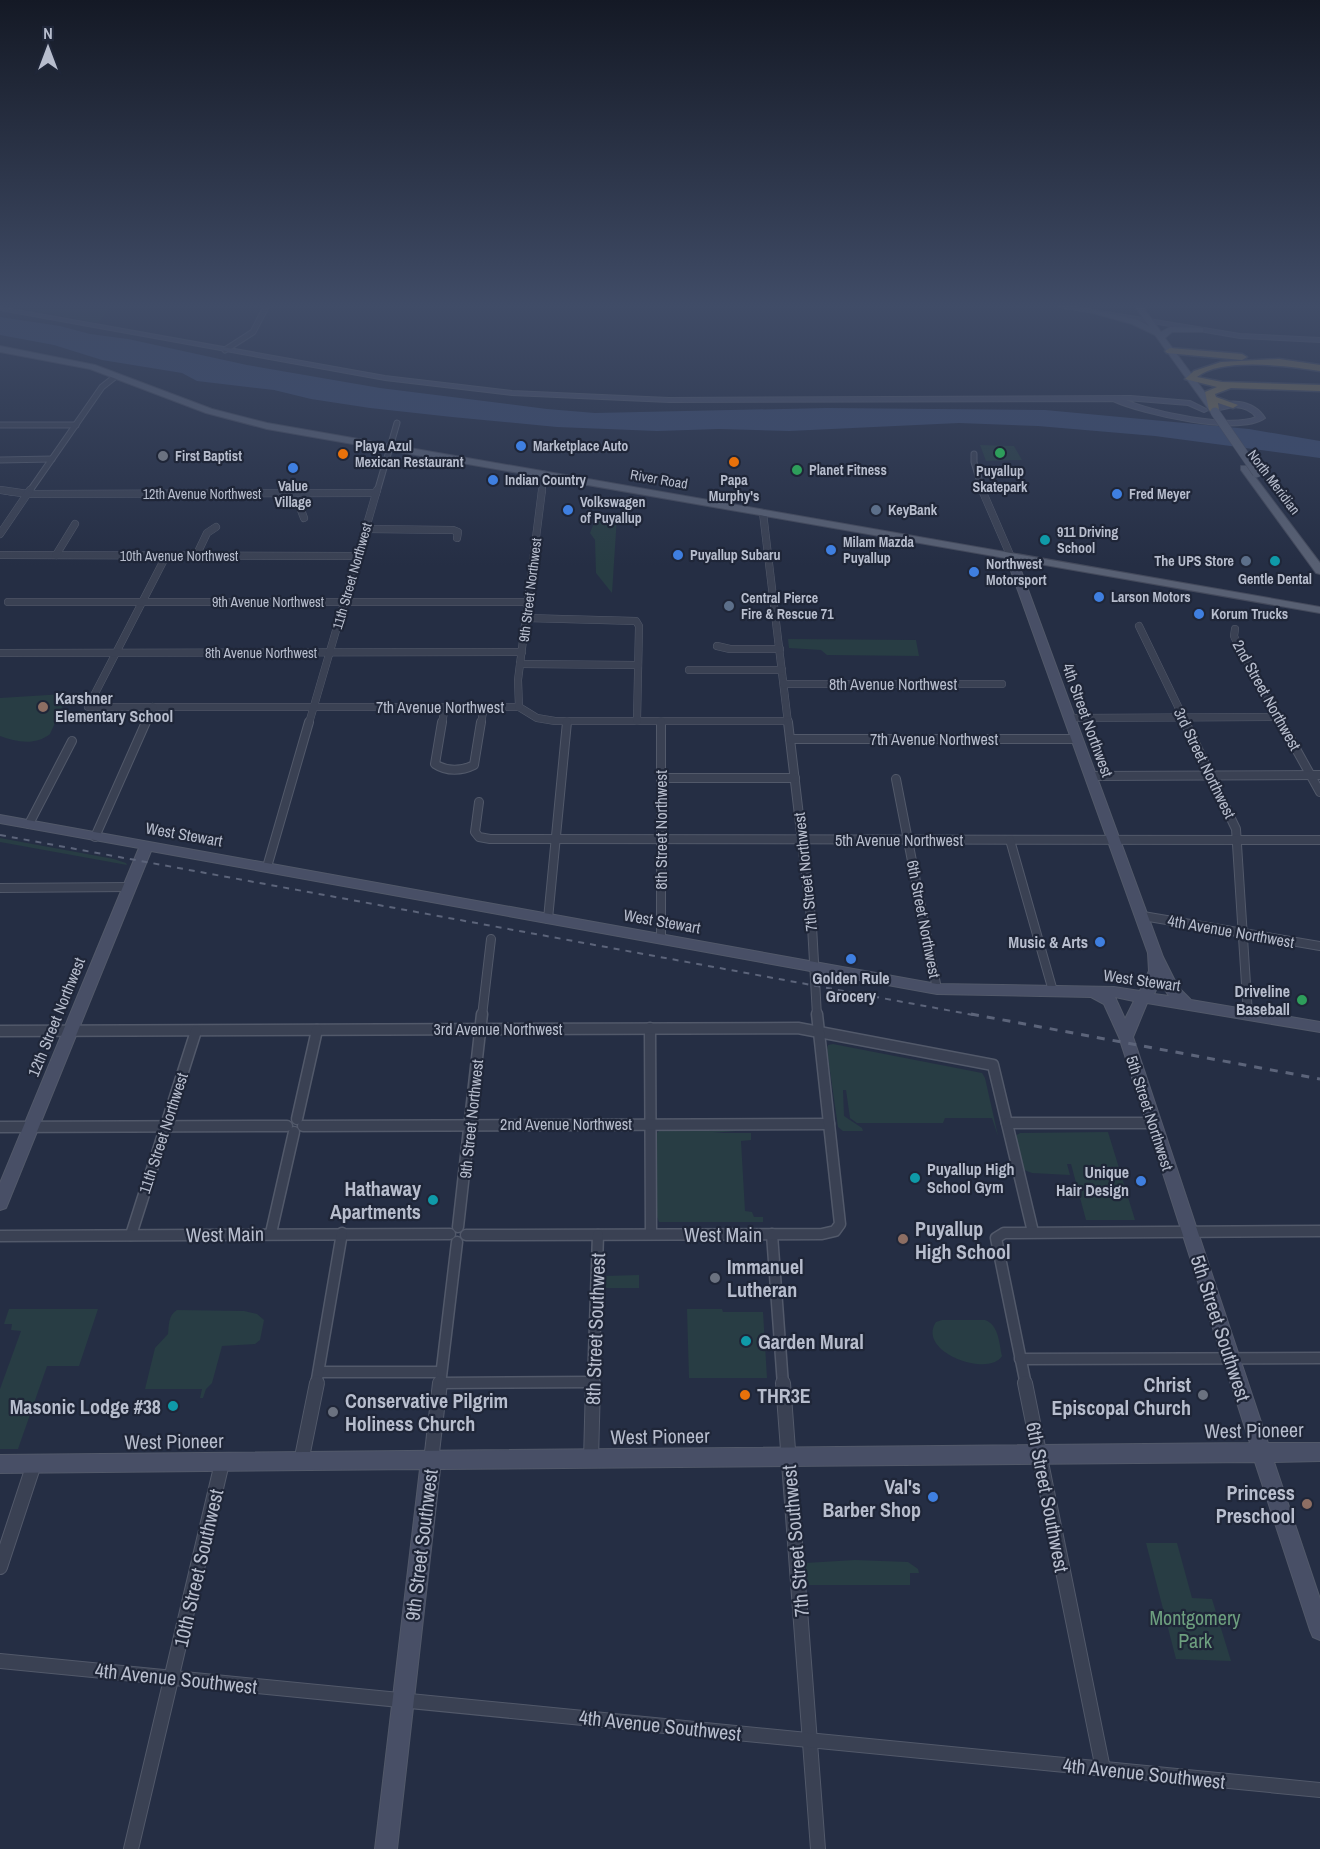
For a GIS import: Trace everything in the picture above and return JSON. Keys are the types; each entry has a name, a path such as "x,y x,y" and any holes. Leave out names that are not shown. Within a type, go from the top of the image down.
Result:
{"highway":[{"path":"1210,393 1210,411"},
{"path":"1210,398 1233,405"}],"main road":[{"name":"River Road","path":"162,393 240,420 1011,557 1279,603 1320,607"},
{"name":"North Meridian","path":"1195,393 1257,473 1320,560"},
{"name":"North Meridian","path":"1201,393 1244,468 1320,571"}],"street":[{"path":"0,534 98,393"},
{"path":"532,393 661,400 1114,398 1195,404 1210,411 1221,406 1233,405 1256,410 1261,415 1260,419 1249,423 1214,422 1141,410 1127,406 1114,398"},
{"path":"1176,402 1190,401 1196,396"},
{"name":"11th Street Northwest","path":"267,867 397,423"},
{"path":"0,425 76,425"},
{"name":"4th Street Northwest","path":"974,454 972,460 982,489 1011,557 1155,953 1157,975 1145,997"},
{"path":"0,460 52,459"},
{"name":"9th Street Northwest","path":"519,707 517,692 520,664 544,474"},
{"name":"12th Avenue Northwest","path":"0,490 28,494 376,494"},
{"path":"304,518 301,510 307,494"},
{"name":"7th Street Northwest","path":"764,513 802,840 818,1031 841,1218 835,1231"},
{"path":"56,555 75,524"},
{"path":"196,556 207,533 216,527"},
{"path":"366,529 454,530 458,532 457,538"},
{"name":"10th Avenue Northwest","path":"0,555 358,556"},
{"path":"116,652 166,556"},
{"name":"9th Avenue Northwest","path":"8,602 528,602"},
{"path":"526,618 636,621 639,626 637,721"},
{"name":"3rd Street Northwest","path":"1139,626 1235,824 1238,841 1248,1015"},
{"name":"2nd Street Northwest","path":"1234,629 1236,640 1279,717 1316,775 1320,792"},
{"path":"717,646 730,650 780,649"},
{"name":"7th Avenue Northwest","path":"116,652 88,707 519,707 537,718 567,721 788,722"},
{"name":"8th Avenue Northwest","path":"0,653 522,652"},
{"path":"520,664 638,665"},
{"path":"689,670 782,670"},
{"name":"8th Avenue Northwest","path":"784,684 1002,684"},
{"path":"95,837 153,707"},
{"path":"445,707 435,759 436,766 443,769 465,769 474,765 484,707"},
{"path":"1070,718 1279,717"},
{"path":"548,919 567,721"},
{"name":"8th Street Northwest","path":"661,721 661,939"},
{"name":"7th Avenue Northwest","path":"790,739 1077,739"},
{"path":"29,824 72,741"},
{"path":"1091,776 1316,775"},
{"path":"661,778 795,778"},
{"name":"6th Street Northwest","path":"896,779 938,989"},
{"name":"5th Avenue Northwest","path":"479,802 475,829 479,837 490,839 1320,840"},
{"name":"West Stewart","path":"0,819 938,989 1090,991 1145,997 1320,1027"},
{"path":"1010,840 1053,991"},
{"name":"12th Street Northwest","path":"0,1203 147,845"},
{"path":"0,888 130,887"},
{"name":"4th Avenue Northwest","path":"1143,916 1320,946"},
{"name":"9th Street Northwest","path":"458,1235 491,939"},
{"path":"1155,953 1173,992 1189,1005"},
{"path":"1090,991 1110,1000 1126,1037"},
{"name":"5th Street Northwest","path":"1145,997 1136,1011 1126,1037 1189,1232"},
{"path":"650,1028 651,1234"},
{"name":"3rd Avenue Northwest","path":"0,1031 798,1028 993,1065 1007,1123"},
{"path":"272,1233 317,1030"},
{"name":"11th Street Northwest","path":"131,1235 196,1031"},
{"path":"1154,1123 1007,1123 1033,1232 1320,1231"},
{"name":"2nd Avenue Northwest","path":"0,1127 830,1124"},
{"name":"West Main","path":"0,1236 272,1233 822,1234 835,1231"},
{"name":"6th Street Southwest","path":"1033,1232 998,1235 996,1242 1103,1769"},
{"name":"5th Street Southwest","path":"1189,1232 1320,1630"},
{"path":"301,1462 319,1372 342,1233"},
{"name":"8th Street Southwest","path":"591,1460 598,1234"},
{"name":"7th Street Southwest","path":"771,1234 818,1849"},
{"name":"9th Street Southwest","path":"386,1849 458,1235"},
{"path":"1020,1359 1320,1358"},
{"path":"319,1372 594,1382"},
{"name":"West Pioneer","path":"0,1464 1320,1452"},
{"name":"10th Street Southwest","path":"131,1849 222,1462"},
{"path":"0,1567 34,1464"},
{"name":"4th Avenue Southwest","path":"0,1661 1320,1790"}],"green space":[{"name":"Puyallup Skatepark","path":"980,445 1014,446 1022,460 986,461"},
{"path":"611,514 617,517 612,593 596,573 595,540 590,533 597,516"},
{"path":"788,639 916,640 919,656 827,655 821,650 789,648"},
{"path":"64,694 67,696 50,734 44,738 25,742 0,736 0,698"},
{"path":"0,838 114,859 127,865 0,842"},
{"path":"833,1044 982,1073 998,1136 992,1118 945,1118 943,1123 857,1123 850,1118 846,1090 843,1090 844,1116 863,1131 843,1131 838,1127 827,1050 828,1045"},
{"path":"660,1130 747,1130 713,1133 751,1133 751,1140 741,1141 745,1211 752,1212 754,1217 763,1217 763,1222 659,1222 654,1207 656,1134"},
{"path":"1108,1132 1135,1220 1086,1220 1071,1164 1067,1164 1070,1175 1032,1173 1024,1170 1015,1136 1020,1133"},
{"path":"639,1275 639,1288 605,1288 605,1276"},
{"path":"9,1309 98,1309 79,1366 47,1366 18,1449 0,1449 0,1389 21,1331 11,1330 12,1324 4,1324"},
{"path":"687,1309 722,1309 723,1312 763,1312 767,1378 689,1378"},
{"path":"177,1310 244,1311 257,1314 264,1320 260,1340 255,1344 222,1346 212,1383 206,1389 203,1398 200,1398 202,1389 145,1389 155,1348 168,1334 170,1318"},
{"path":"942,1320 990,1322 998,1335 1002,1356 995,1362 983,1364 970,1363 945,1352 936,1343 933,1333 936,1322"},
{"name":"Montgomery Park","path":"1146,1543 1177,1543 1192,1598 1212,1599 1231,1661 1176,1659"},
{"path":"855,1560 908,1562 918,1569 919,1573 910,1573 910,1585 807,1585 805,1563"}],"water":[{"path":"288,393 422,393 595,413 827,408 1045,410 1249,429 1320,441 1320,458 1155,436 1038,426 959,423 789,431 719,429 657,431 557,427 370,408"}],"railway":[{"path":"0,835 979,1016"},
{"path":"971,1014 1320,1079"}],"place":[{"name":"Marketplace Auto","path":"521,446"},
{"name":"Puyallup Skatepark","path":"1000,453"},
{"name":"Playa Azul Mexican Restaurant","path":"343,454"},
{"name":"First Baptist","path":"163,456"},
{"name":"Papa Murphy's","path":"734,462"},
{"name":"Value Village","path":"293,468"},
{"name":"Planet Fitness","path":"797,470"},
{"name":"Indian Country","path":"493,480"},
{"name":"Fred Meyer","path":"1117,494"},
{"name":"Volkswagen of Puyallup","path":"568,510"},
{"name":"KeyBank","path":"876,510"},
{"name":"911 Driving School","path":"1045,540"},
{"name":"Milam Mazda Puyallup","path":"831,550"},
{"name":"Puyallup Subaru","path":"678,555"},
{"name":"The UPS Store","path":"1246,561"},
{"name":"Gentle Dental","path":"1275,561"},
{"name":"Northwest Motorsport","path":"974,572"},
{"name":"Larson Motors","path":"1099,597"},
{"name":"Central Pierce Fire & Rescue 71","path":"729,606"},
{"name":"Korum Trucks","path":"1199,614"},
{"name":"Karshner Elementary School","path":"43,707"},
{"name":"Music & Arts","path":"1100,942"},
{"name":"Golden Rule Grocery","path":"851,959"},
{"name":"Driveline Baseball","path":"1302,1000"},
{"name":"Puyallup High School Gym","path":"915,1178"},
{"name":"Unique Hair Design","path":"1141,1181"},
{"name":"Hathaway Apartments","path":"433,1200"},
{"name":"Puyallup High School","path":"903,1239"},
{"name":"Immanuel Lutheran","path":"715,1278"},
{"name":"Garden Mural","path":"746,1341"},
{"name":"THR3E","path":"745,1395"},
{"name":"Christ Episcopal Church","path":"1203,1395"},
{"name":"Masonic Lodge #38","path":"173,1406"},
{"name":"Conservative Pilgrim Holiness Church","path":"333,1412"},
{"name":"Val's Barber Shop","path":"933,1497"},
{"name":"Princess Preschool","path":"1307,1504"}]}
